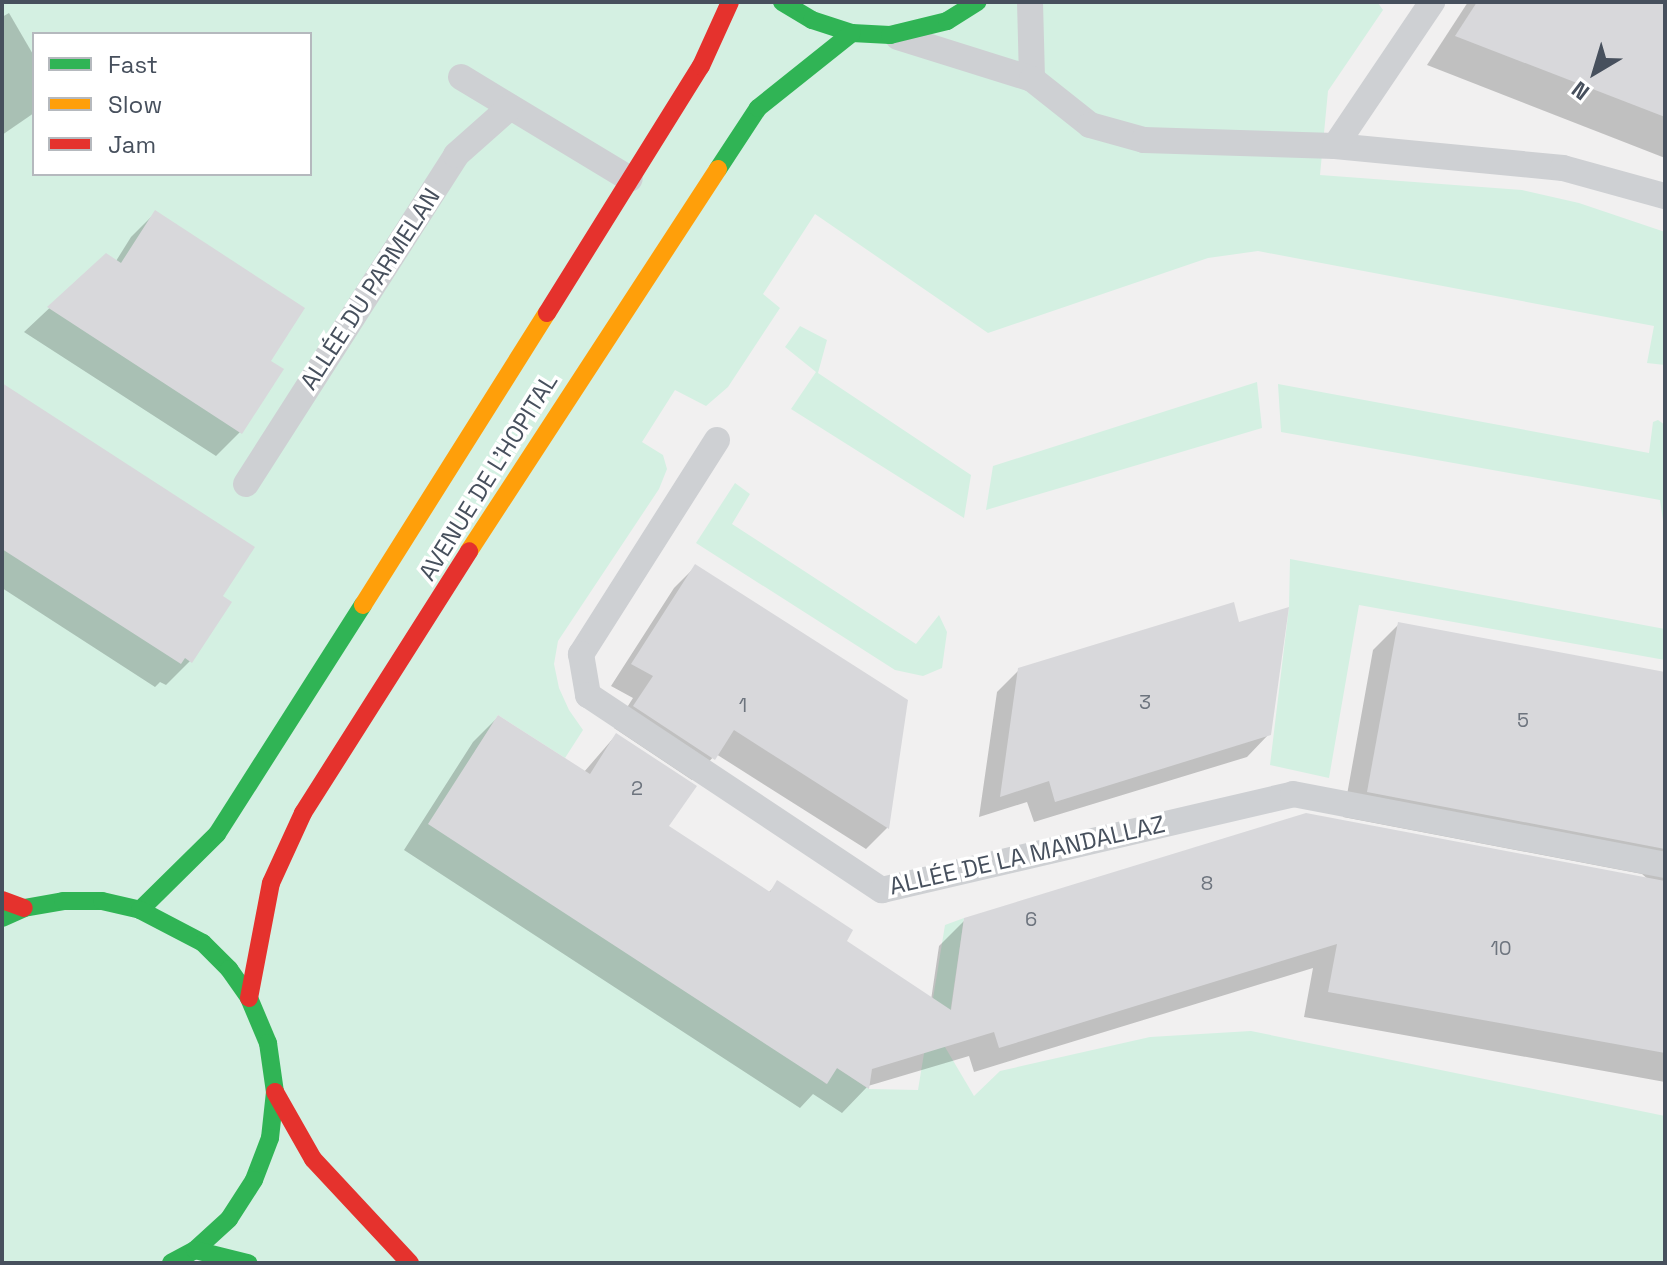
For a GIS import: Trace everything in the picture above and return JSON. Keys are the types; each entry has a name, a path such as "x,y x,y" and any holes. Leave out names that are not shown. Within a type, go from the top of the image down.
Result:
{"main road":[{"name":"AVENUE DE L'HOPITAL","path":"140,910 217,834 701,66 730,2"},
{"path":"782,2 812,20 852,33 890,35 947,21 978,2"},
{"name":"AVENUE DE L'HOPITAL","path":"249,998 271,883 303,813 584,370 758,108 852,33"},
{"path":"2,900 24,908"},
{"path":"2,918 24,908 63,901 89,901 140,910 203,943 229,969 249,998 268,1043 275,1092 270,1138 254,1180 229,1219 195,1250 171,1263"},
{"path":"275,1092 313,1159 410,1263"},
{"path":"195,1250 248,1263"}],"lane":[{"path":"1030,2 1032,79"},
{"path":"1335,146 1432,2"},
{"path":"890,35 1032,79 1090,125 1144,140 1335,146 1563,168 1665,196"},
{"path":"461,77 630,179"},
{"name":"ALLÉE DU PARMELAN","path":"246,484 456,155 510,107"},
{"name":"ALLÉE DE LA MANDALLAZ","path":"717,440 581,654 588,695 882,890 1293,794 1665,865"}],"green space":[{"path":"2,2 1378,3 1383,10 1328,91 1320,175 1522,190 1579,203 1665,232 1665,365 1647,363 1654,326 1258,251 1208,258 988,333 815,214 763,294 780,308 728,387 706,406 675,390 642,442 663,455 667,469 659,489 558,641 554,664 559,688 583,730 565,758 498,715 475,751 826,1084 837,1068 869,1089 918,1090 945,925 964,918 945,1047 974,1096 1000,1071 1150,1037 1251,1031 1665,1116 1665,1263 2,1263"},
{"path":"800,326 827,340 818,373 971,475 964,518 791,409 816,372 785,347"},
{"path":"1257,382 1262,428 986,510 993,466"},
{"path":"1278,384 1649,453 1653,422 1658,420 1665,425 1665,535 1660,500 1281,432"},
{"path":"735,483 750,494 732,524 916,644 939,615 947,632 942,668 923,676 895,670 696,543"},
{"path":"1290,559 1665,629 1665,660 1359,605 1329,778 1270,765 1289,607"}],"building":[{"path":"1477,2 1665,2 1665,117 1455,36"},
{"path":"155,210 305,308 271,361 284,369 242,434 47,307 106,253 121,263"},
{"path":"2,383 255,547 223,596 232,602 192,663 185,658 181,664 2,549"},
{"path":"695,564 908,700 889,829 734,730 715,760 633,706 653,676 631,664"},
{"path":"1234,602 1239,622 1289,607 1271,735 1055,802 1049,781 1000,797 1018,668"},
{"path":"1398,622 1665,672 1665,849 1367,792"},
{"path":"498,715 590,774 616,733 697,786 669,826 770,892 777,880 853,930 847,941 951,1010 964,918 1306,813 1665,881 1665,1053 1328,992 1337,944 999,1048 994,1032 872,1069 869,1089 837,1068 827,1084 428,824"}],"traffic: fast":[{"path":"782,2 812,20 852,33 890,35 947,21 978,2"},
{"path":"718,169 758,108 852,33"},
{"path":"140,910 217,834 363,605"},
{"path":"2,918 24,908 63,901 102,901 140,910 203,943 229,969 249,998 268,1043 275,1092 270,1138 254,1180 229,1219 195,1250 171,1263"},
{"path":"195,1250 248,1263"}],"traffic: slow":[{"path":"469,551 718,169"},
{"path":"363,605 547,313"}],"traffic: jam":[{"path":"547,313 701,66 730,2"},
{"path":"249,998 271,883 303,813 469,551"},
{"path":"2,900 24,908"},
{"path":"275,1092 313,1159 410,1263"}]}
